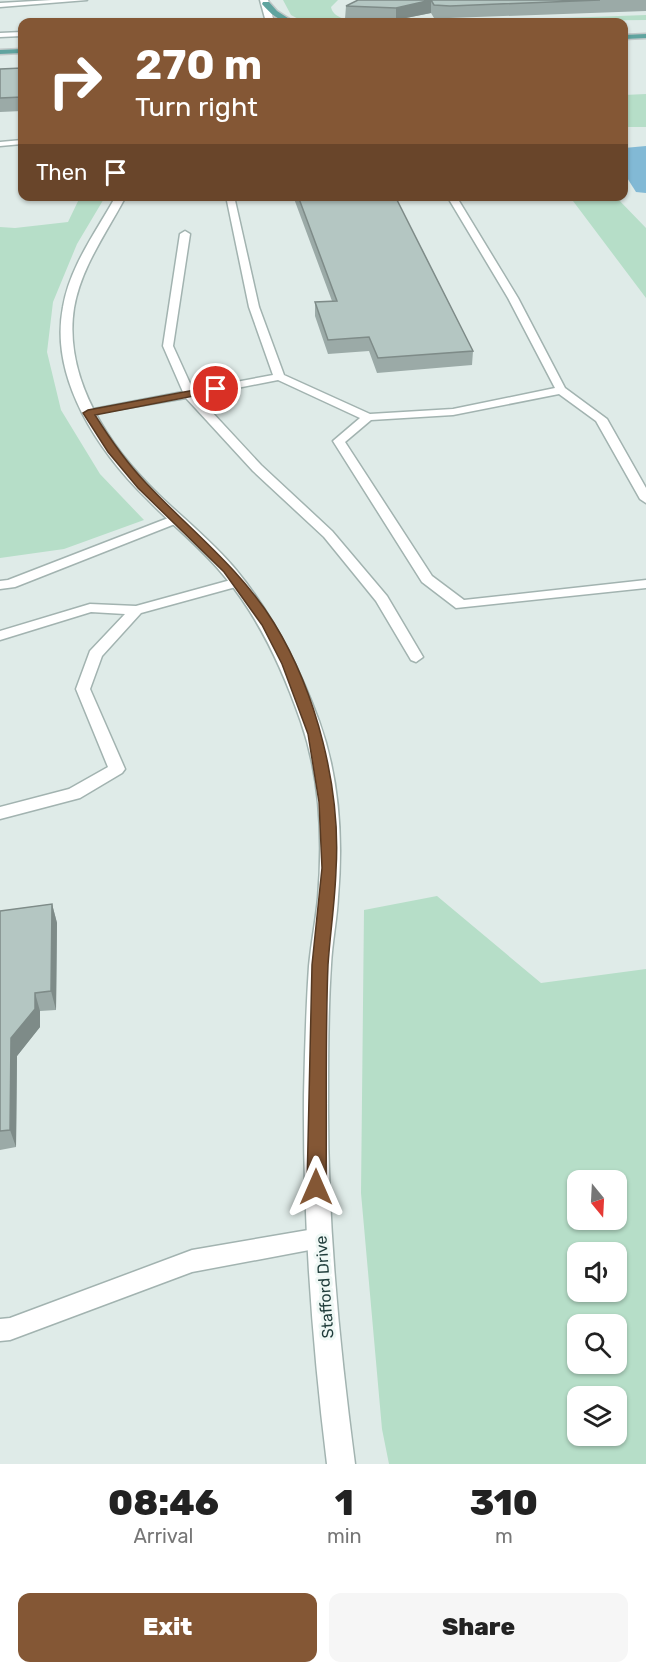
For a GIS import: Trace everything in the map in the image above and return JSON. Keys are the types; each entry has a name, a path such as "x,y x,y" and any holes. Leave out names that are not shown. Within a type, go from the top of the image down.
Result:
{"main road":[{"path":"265,2 274,13 283,18"},
{"path":"628,28 646,27"},
{"path":"628,37 646,36"},
{"path":"0,52 18,51"},
{"path":"0,62 18,61"}],"street":[{"path":"265,2 269,18"},
{"name":"Stafford Drive","path":"118,201 79,270 73,285 66,327 71,366 77,387 88,413 111,450 142,485 228,570 268,624 288,664 315,734 327,802 329,885 320,965 316,1187 331,1389 341,1464"}],"lane":[{"path":"0,5 84,0"},
{"path":"0,35 18,34"},
{"path":"0,144 18,142"},
{"path":"231,201 254,307 279,377"},
{"path":"454,201 513,298 561,390 602,419 646,499"},
{"path":"184,234 168,346 189,394 257,468 328,534 382,599 416,657"},
{"path":"88,413 279,377 368,417 453,412 561,390"},
{"path":"368,417 339,441 427,579 461,604 646,584"},
{"path":"0,585 10,584 176,519"},
{"path":"0,636 90,608 136,610 238,582"},
{"path":"0,813 74,794 117,769 83,689 94,654 136,610"},
{"path":"0,1330 32,1321 192,1261 320,1238"}],"green space":[{"path":"283,0 338,0 331,7 335,14 342,18 297,18 291,15"},
{"path":"646,15 646,20 565,18"},
{"path":"646,94 646,127 628,127 628,95"},
{"path":"78,201 103,201 77,244 53,302 47,352 61,410 100,474 144,520 64,549 0,558 0,227 15,228 68,222"},
{"path":"573,201 620,201 646,228 646,298"},
{"path":"437,896 541,983 646,969 646,1464 389,1464 382,1429 361,1193 364,910"}],"water":[{"path":"646,146 646,193 636,192 628,179 628,148"}],"building":[{"path":"358,0 431,0 396,8 346,6"},
{"path":"431,0 600,0 450,6 434,5"},
{"path":"18,68 18,97 0,98 0,69"},
{"path":"300,201 398,201 473,351 378,358 369,337 328,340 315,302 337,301"},
{"path":"52,904 51,991 35,993 35,1009 11,1038 10,1130 0,1131 0,911"}],"route":[{"path":"216,389 88,413 111,450 142,485 228,570 268,624 288,664 315,734 327,802 329,834 329,885 320,965 316,1187"}]}
